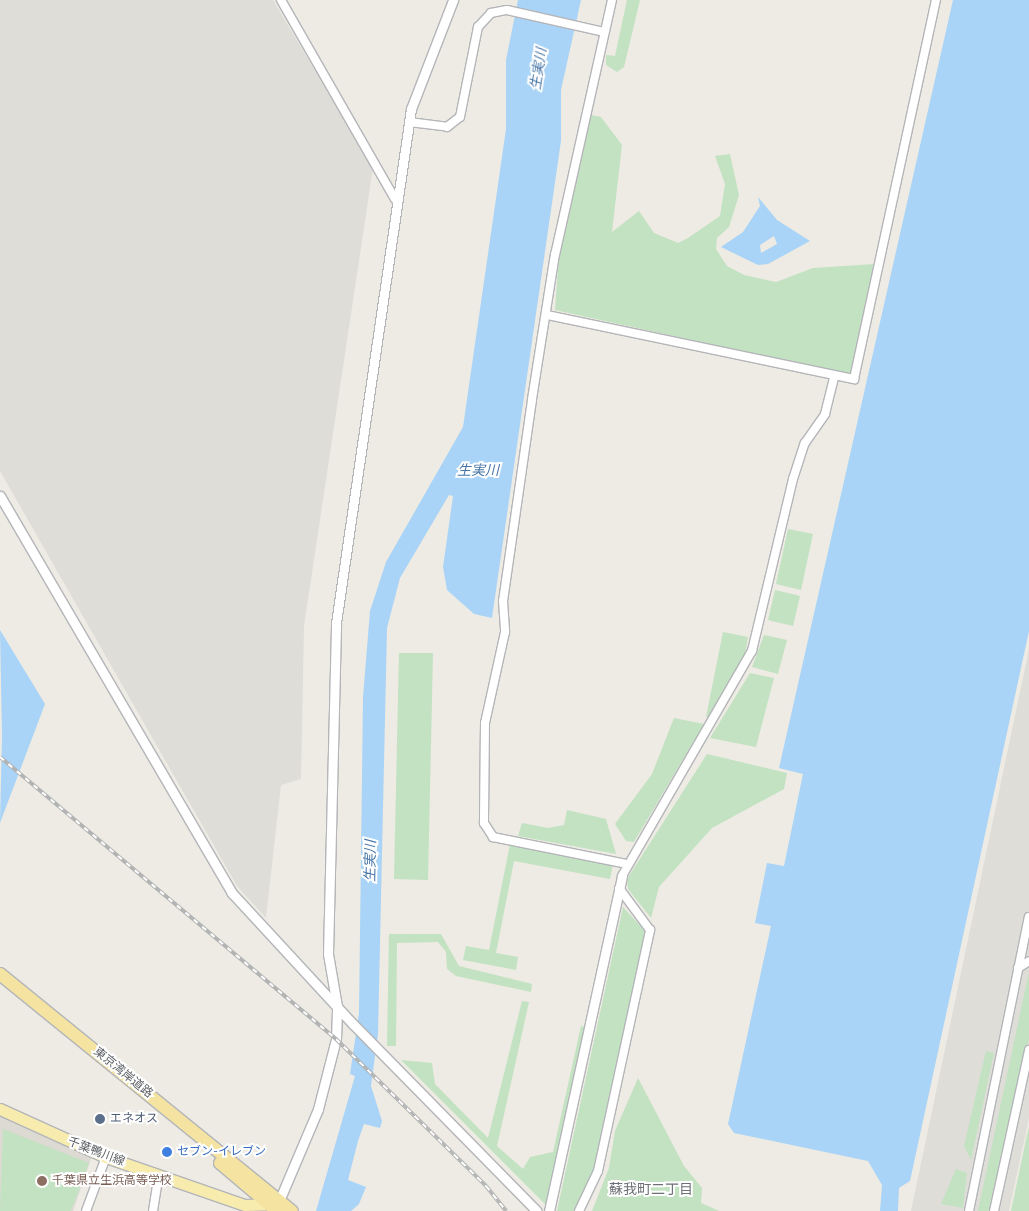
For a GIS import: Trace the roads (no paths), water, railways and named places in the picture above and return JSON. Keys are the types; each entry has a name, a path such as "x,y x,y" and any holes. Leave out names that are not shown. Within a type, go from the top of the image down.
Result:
{"highway":[{"name":"東京湾岸道路","path":"0,974 276,1206"},
{"name":"東京湾岸道路","path":"0,983 276,1206 292,1211"}],"main road":[{"name":"千葉鴨川線","path":"0,1109 106,1157 245,1205 276,1206"}],"street":[{"path":"281,0 395,200"},
{"path":"276,1206 331,1066 337,1006 328,954 336,623 395,200 409,122 424,67 453,0"},
{"path":"612,0 555,254 509,552 503,601 505,632 485,723 484,823 493,837 627,864"},
{"path":"547,314 834,377 854,379 936,0"},
{"path":"409,122 447,127 460,117 478,27 491,14 513,12 604,32"},
{"path":"549,1209 622,876 627,864 752,651 793,478 804,443 825,414 834,377"},
{"path":"0,496 232,893 353,1024 537,1211"},
{"path":"579,1211 598,1171 650,930 619,888"},
{"path":"968,1211 1029,918"},
{"path":"1024,938 1029,949"},
{"path":"1018,968 1029,961"},
{"path":"994,1211 1029,1050"},
{"path":"86,1211 106,1157"},
{"path":"153,1211 158,1175"},
{"path":"245,1205 259,1211"}],"water":[{"name":"生実川","path":"518,0 581,0 561,90 561,141 492,618 474,614 447,590 443,567 453,496 449,495 400,578 387,628 378,1034 371,1086 382,1121 380,1128 364,1124 358,1141 348,1180 366,1187 359,1204 351,1211 316,1211 355,1076 350,1074 359,1013 363,697 370,611 386,562 463,427 506,129 506,60"},
{"path":"953,0 1029,0 1029,631 910,1181 899,1188 898,1211 880,1211 882,1185 868,1161 734,1133 728,1124 771,926 755,923 767,863 784,866 803,774 779,768"},
{"path":"758,197 777,220 810,241 768,264 758,265 721,247 743,232 760,206","holes":["774,236 777,244 761,253 760,245"]},
{"path":"0,630 45,704 0,823 2,736"}],"railway":[{"path":"0,757 336,1039 486,1186 506,1211"}],"place":[{"name":"エネオス","path":"100,1119"},
{"name":"セブン-イレブン","path":"167,1152"},
{"name":"千葉県立生浜高等学校","path":"42,1181"}],"district":[{"name":"蘇我町二丁目","path":"651,1190"}]}
